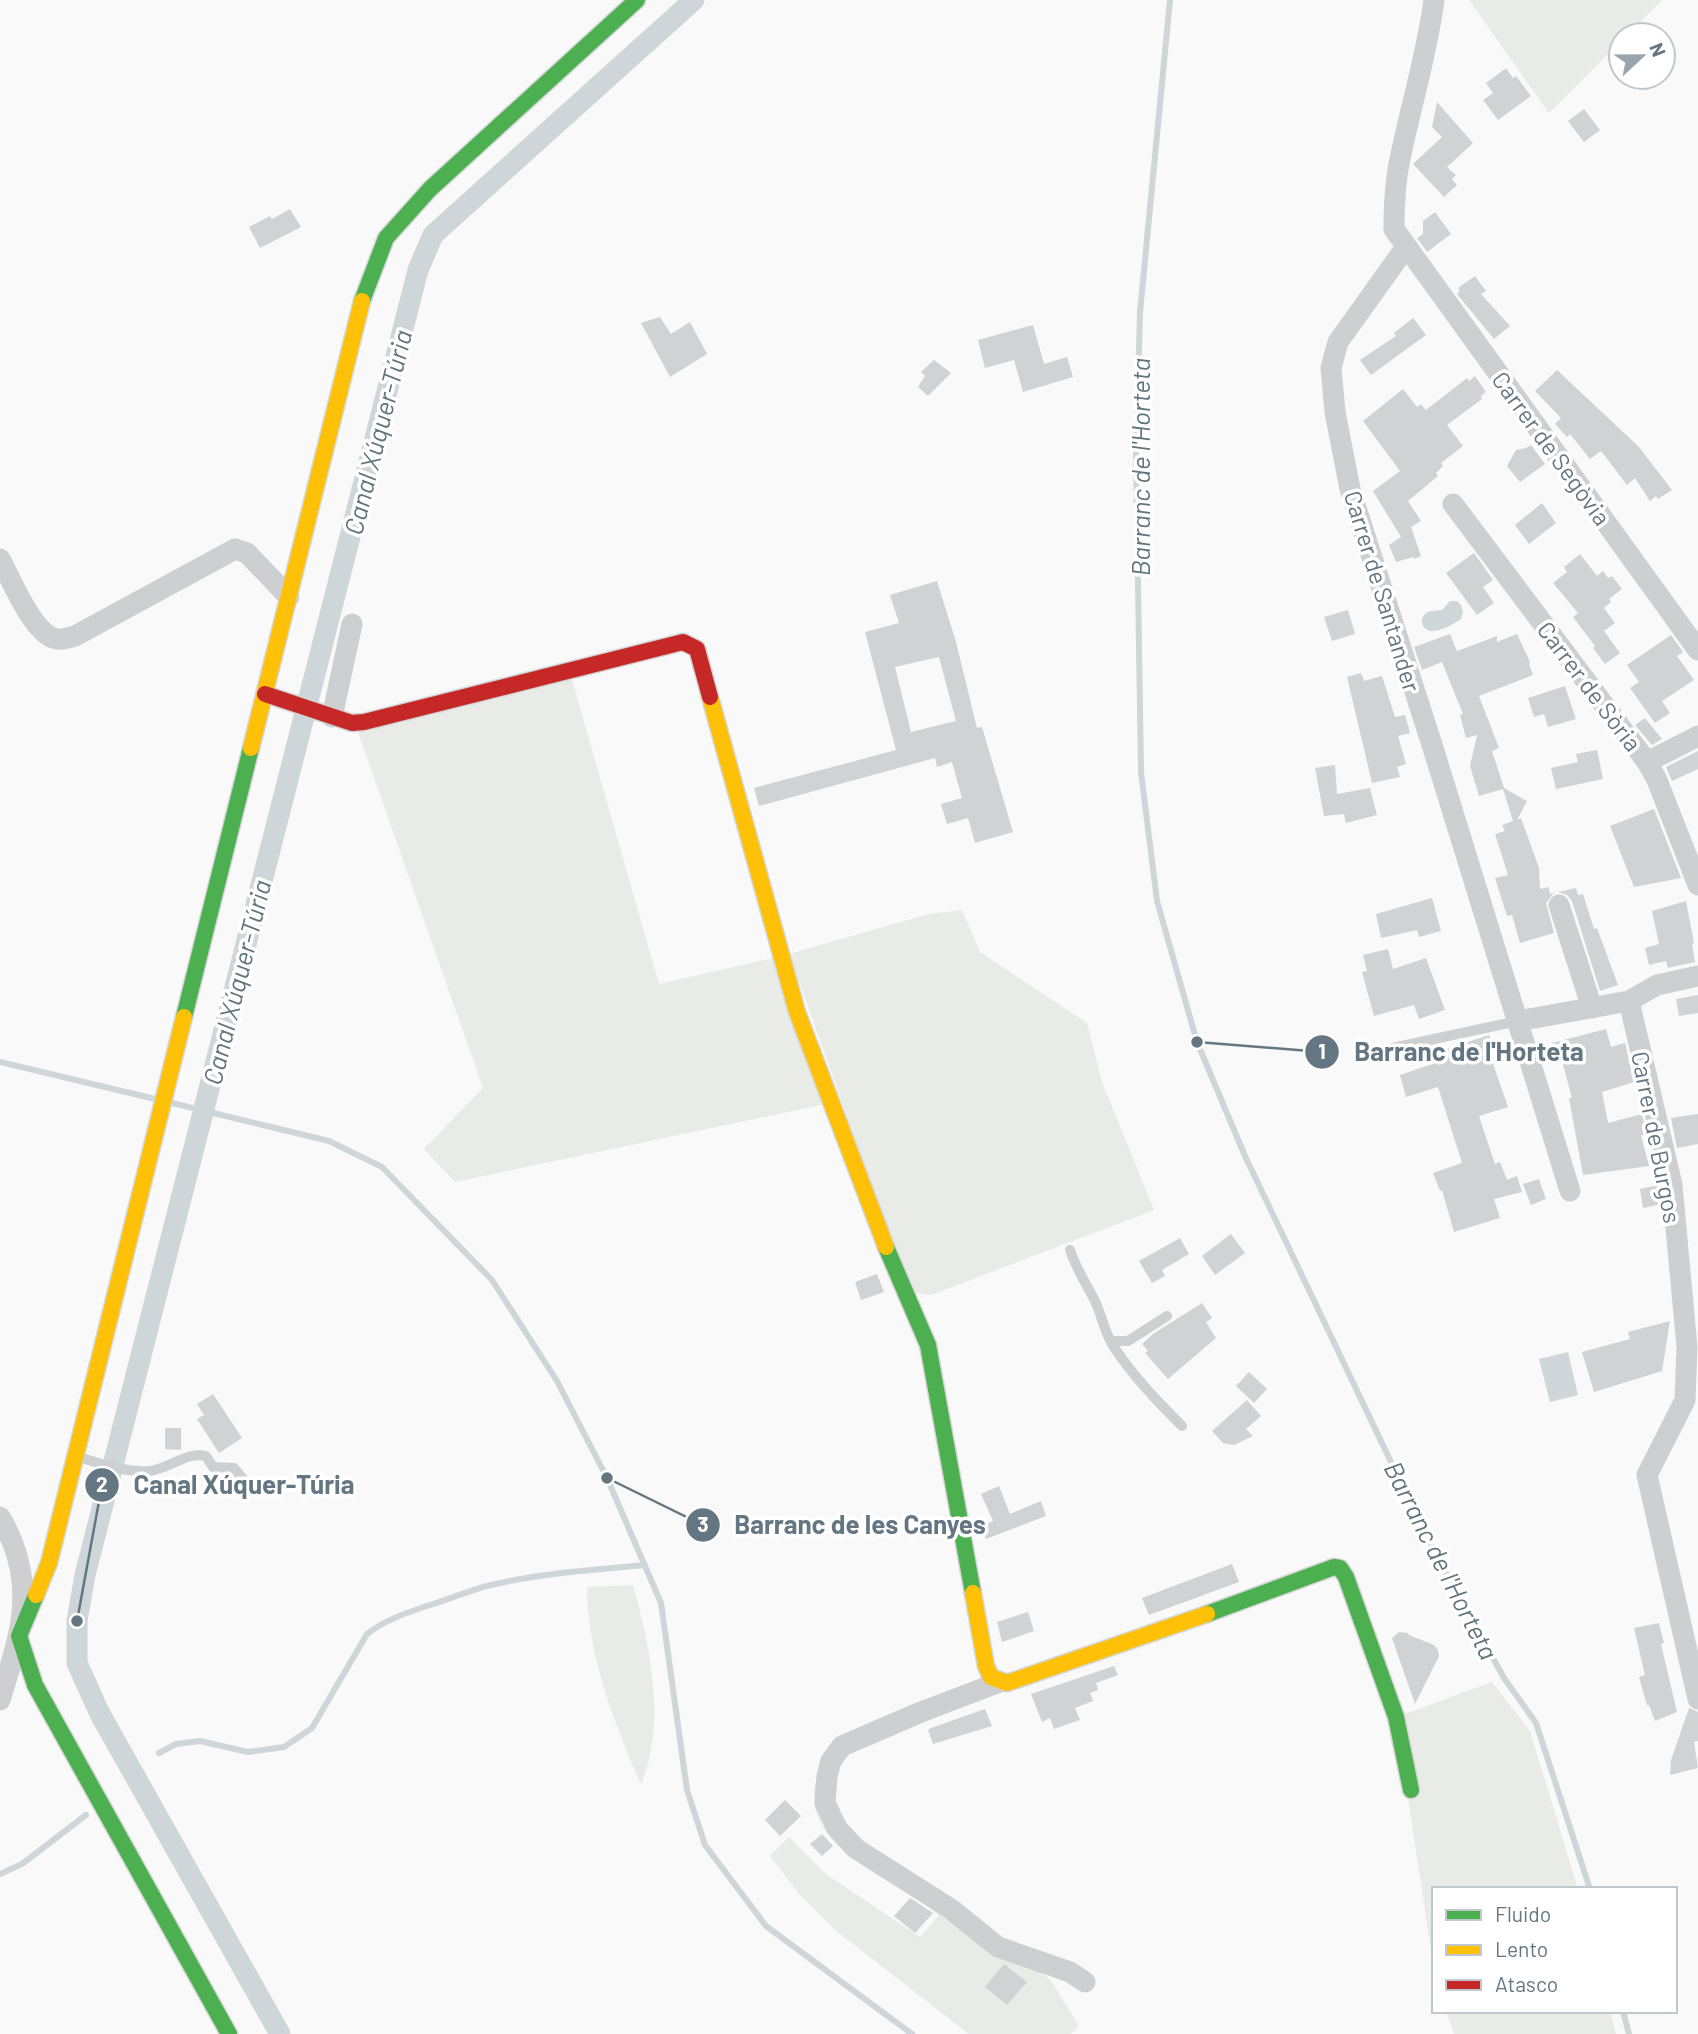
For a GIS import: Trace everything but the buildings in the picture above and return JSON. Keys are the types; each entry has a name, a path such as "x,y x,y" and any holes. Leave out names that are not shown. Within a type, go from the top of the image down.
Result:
{"street":[{"path":"0,1700 19,1636 49,1563 361,304 386,238 430,189 637,0"},
{"path":"1406,247 1394,229 1395,192 1399,159 1429,38 1434,0"},
{"name":"Carrer de Segòvia","path":"1406,247 1698,650"},
{"name":"Carrer de Santander","path":"1406,247 1338,342 1331,368 1332,389 1350,489 1570,1191"},
{"name":"Carrer de Sòria","path":"1454,504 1647,762 1657,780 1698,885"},
{"path":"0,559 32,619 52,638 75,636 235,549 247,553 289,597"},
{"path":"328,715 352,624"},
{"path":"265,694 352,723 365,722 683,642 697,649 797,1012 902,1288 928,1345 986,1666 991,1677 1007,1683 1334,1567 1340,1569 1346,1577 1396,1717 1412,1790"},
{"path":"1647,762 1698,736"},
{"path":"1559,905 1592,1009"},
{"path":"1518,1021 1629,1001 1657,985 1698,976"},
{"name":"Carrer de Burgos","path":"1629,1001 1672,1185 1687,1347 1685,1400 1647,1475 1698,1699"},
{"path":"0,1517 19,1559 24,1591 19,1636 41,1696 229,2034"},
{"path":"1000,1682 920,1712 842,1746 831,1761 825,1803 837,1828 855,1848 951,1909 998,1947 1070,1972 1085,1982"}],"lane":[{"path":"1383,1049 1518,1021"},
{"path":"1070,1250 1077,1271 1094,1300 1111,1341 1149,1392 1182,1426"},
{"path":"1111,1341 1128,1341 1167,1316"},
{"path":"76,1456 136,1472 152,1471 196,1453 206,1456 213,1467 234,1468 244,1480"}],"shaded area":[{"path":"1469,0 1662,0 1641,21 1607,21 1607,55 1549,113"},
{"path":"1450,601 1457,601 1461,605 1461,619 1440,630 1430,631 1425,628 1422,620 1425,614 1442,610"},
{"path":"571,676 659,984 777,957 826,1104 455,1182 424,1149 483,1088 358,732"},
{"path":"962,910 980,952 1087,1023 1102,1082 1154,1210 931,1295 910,1292 789,954 929,914"},
{"path":"1568,1352 1578,1395 1550,1402 1539,1359"},
{"path":"633,1585 650,1660 654,1711 649,1761 641,1785 604,1689 588,1613 587,1587"},
{"path":"1492,1682 1530,1731 1577,1887 1432,1887 1432,1957 1408,1798 1402,1715"},
{"path":"841,1762 831,1787 840,1817 866,1843 956,1920 1050,1979 1079,2026 1071,2034 969,2034 834,1929 799,1894 770,1856 789,1837 826,1874 920,1937 939,1915 871,1871 830,1837 818,1816 814,1791 822,1763"},
{"path":"1447,2013 1611,2013 1616,2034 1454,2034"}],"waterway":[{"name":"Canal Xúquer-Túria","path":"280,2034 100,1714 77,1663 77,1621 85,1575 418,270 433,235 694,0"},
{"name":"Barranc de l'Horteta","path":"1170,0 1140,312 1136,458 1141,772 1157,901 1197,1042 1245,1156 1432,1548 1504,1678 1536,1723 1589,1887"},
{"path":"0,1062 155,1099"},
{"path":"172,1103 329,1141 382,1167 492,1280 557,1381 607,1478 661,1603 687,1790 705,1845 766,1926 912,2034"},
{"path":"159,1753 176,1744 200,1741 248,1752 284,1747 312,1728 367,1634 405,1614 475,1589 510,1581 568,1572 645,1565"},
{"path":"0,1874 22,1864 86,1815"},
{"name":"Barranc de l'Horteta","path":"1624,2013 1629,2034"}],"traffic: fast":[{"path":"362,301 386,238 430,189 637,0"},
{"path":"184,1017 251,748"},
{"path":"886,1247 928,1345 973,1593"},
{"path":"1207,1614 1334,1567 1340,1568 1346,1577 1396,1717 1411,1790"},
{"path":"36,1595 19,1636 35,1685 229,2034"}],"traffic: slow":[{"path":"251,748 362,301"},
{"path":"710,697 797,1012 886,1247"},
{"path":"36,1595 49,1563 184,1017"},
{"path":"973,1593 986,1666 991,1677 1007,1683 1207,1614"}],"traffic: jam":[{"path":"265,694 352,723 364,722 683,642 697,649 710,697"}],"place":[{"name":"Barranc de l'Horteta","path":"1197,1042"},
{"name":"Barranc de les Canyes","path":"607,1478"},
{"name":"Canal Xúquer-Túria","path":"77,1621"}]}
